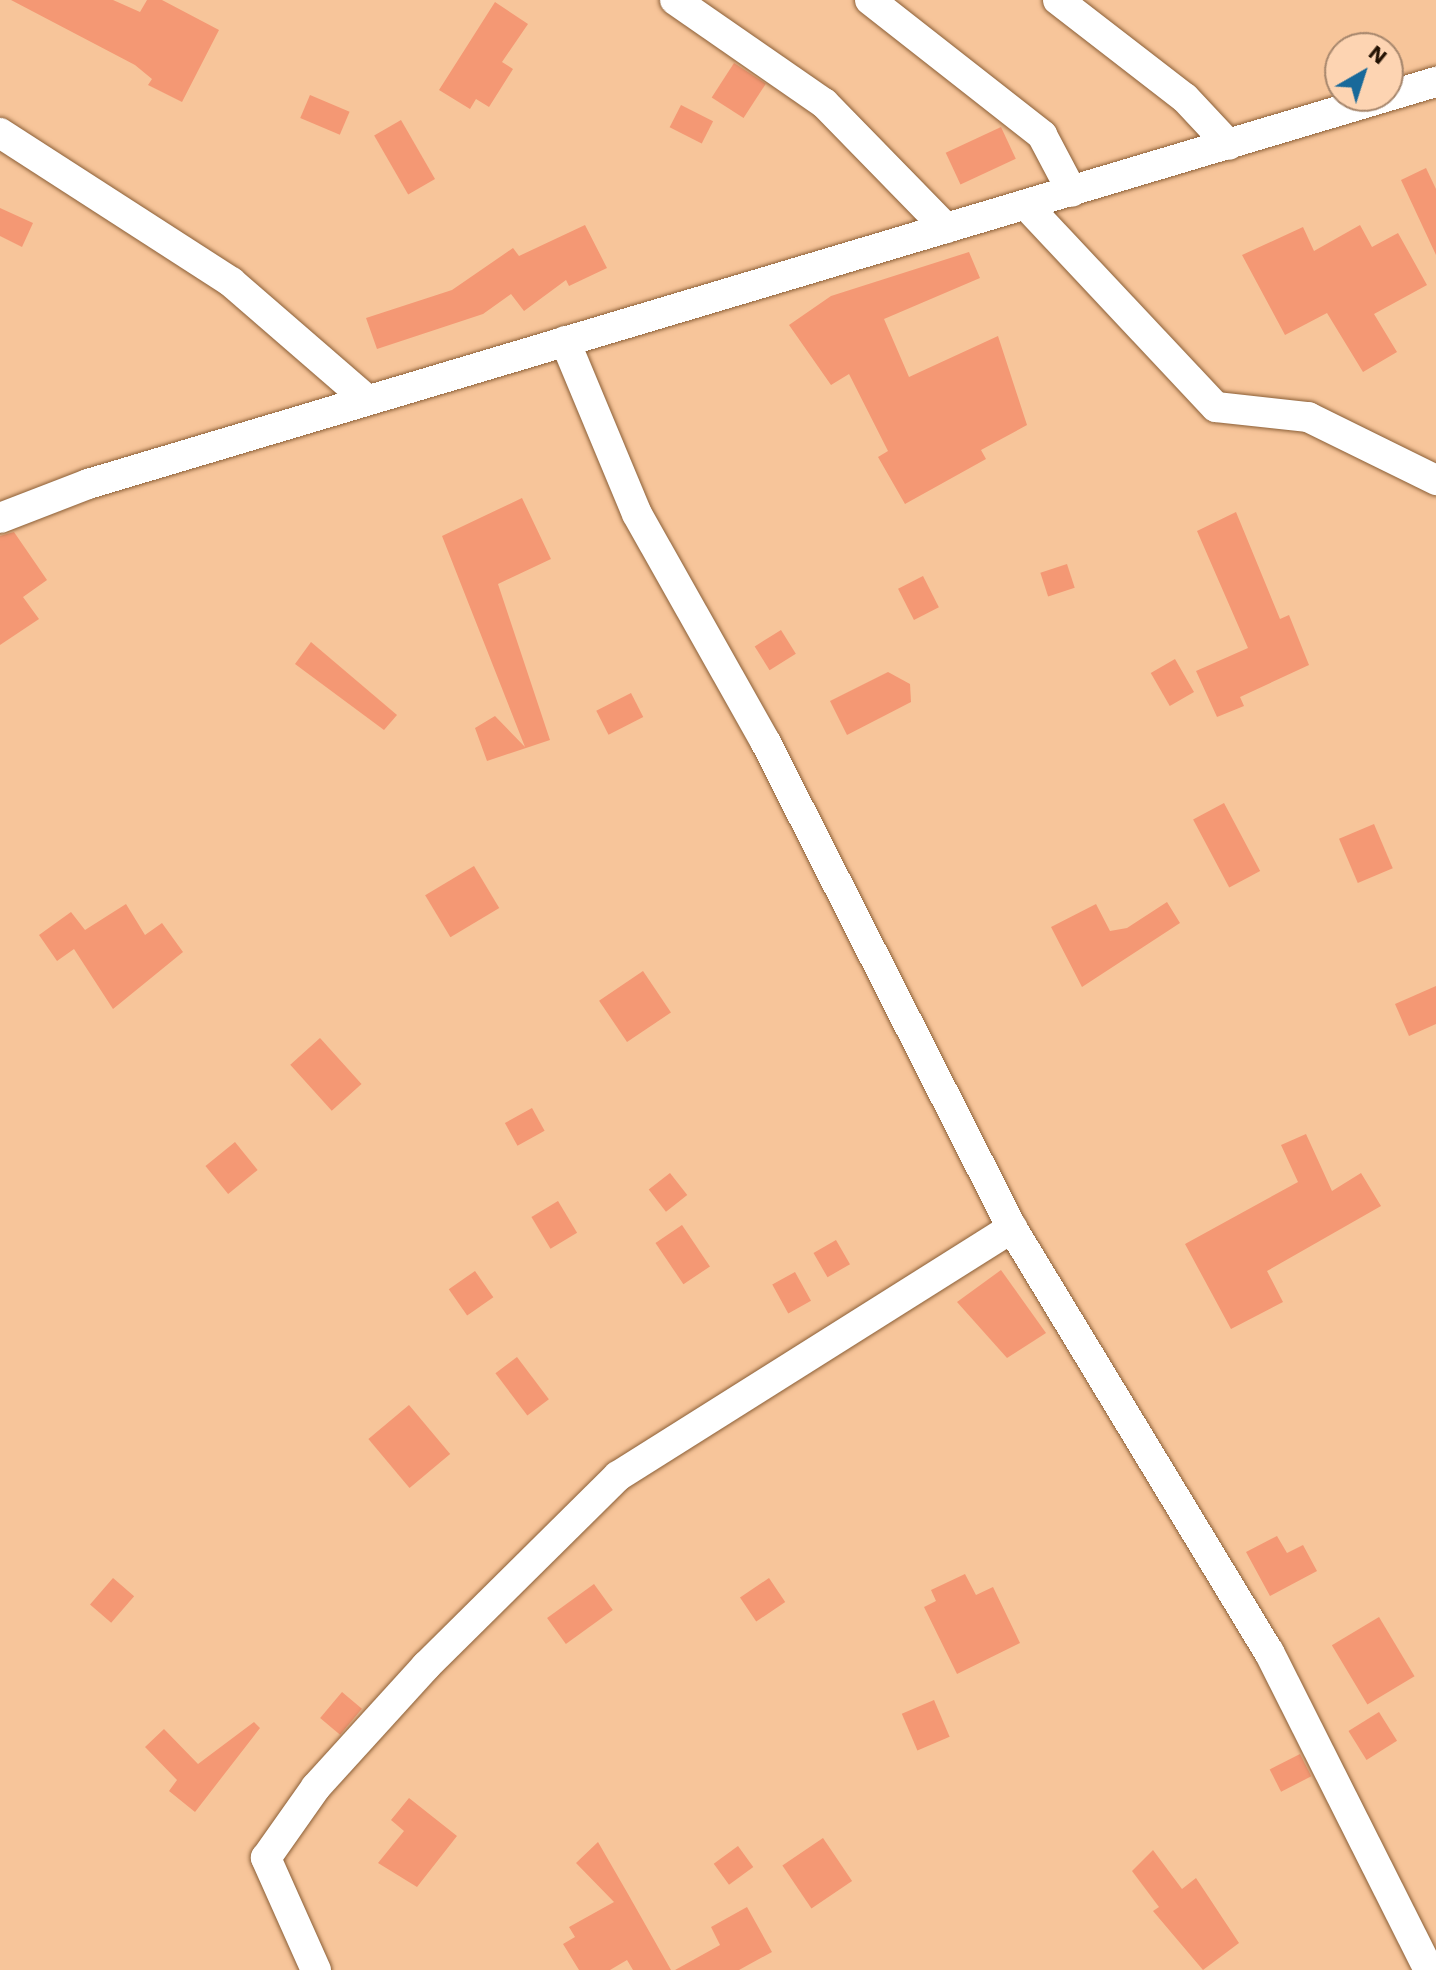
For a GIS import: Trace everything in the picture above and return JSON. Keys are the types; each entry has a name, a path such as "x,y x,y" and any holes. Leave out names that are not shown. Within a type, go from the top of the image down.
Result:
{"street":[{"path":"675,0 824,103 946,228"},
{"path":"870,0 1042,135 1072,192"},
{"path":"1058,0 1185,98 1229,145"},
{"path":"0,518 367,400 1436,82"},
{"path":"0,133 231,282 367,400"},
{"path":"1026,205 1216,407 1308,417 1436,480"},
{"path":"565,341 637,514 765,741 1012,1228 1269,1652 1429,1970"},
{"path":"316,1970 266,1858 316,1787 426,1666 618,1476 1012,1228"}],"building":[{"path":"11,0 113,0 140,12 147,0 162,0 219,30 182,102 148,85 152,79 135,65"},
{"path":"495,2 528,24 502,62 513,69 489,107 476,99 470,109 439,90"},
{"path":"734,63 766,84 744,118 712,97"},
{"path":"310,95 350,112 340,135 300,118"},
{"path":"681,105 713,121 702,144 670,127"},
{"path":"401,120 435,179 408,194 374,136"},
{"path":"1001,127 1016,159 961,185 946,153"},
{"path":"1426,168 1436,189 1436,255 1401,180"},
{"path":"0,208 33,223 22,247 0,236"},
{"path":"585,225 607,268 569,286 566,280 524,311 511,294 483,314 377,349 366,318 452,290 513,248 519,256"},
{"path":"1360,225 1372,247 1398,233 1427,285 1374,314 1397,352 1363,372 1327,313 1285,335 1242,255 1303,227 1314,251"},
{"path":"969,252 980,278 884,319 909,377 998,336 1027,425 981,450 986,459 905,504 878,457 888,451 849,374 831,385 789,325 831,296"},
{"path":"522,498 551,559 498,584 550,740 487,761 475,728 495,716 525,747 442,536"},
{"path":"1236,512 1280,619 1289,615 1309,665 1240,697 1244,706 1217,717 1196,671 1248,648 1197,531"},
{"path":"14,532 47,580 23,597 39,619 0,645 0,536"},
{"path":"1067,564 1075,588 1048,596 1040,573"},
{"path":"923,576 939,607 914,620 898,589"},
{"path":"781,630 796,654 770,670 755,646"},
{"path":"311,642 397,715 384,730 295,664"},
{"path":"1175,659 1194,692 1170,706 1151,673"},
{"path":"888,672 910,684 911,702 847,735 830,701"},
{"path":"631,693 643,717 609,735 596,711"},
{"path":"1224,803 1260,871 1229,887 1193,819"},
{"path":"1374,824 1393,868 1358,883 1339,839"},
{"path":"474,866 499,908 450,937 425,895"},
{"path":"1167,902 1180,923 1082,987 1051,927 1096,904 1110,931 1127,928"},
{"path":"126,904 145,935 162,923 183,952 113,1009 74,949 57,961 39,935 71,912 85,930"},
{"path":"643,971 671,1012 627,1042 599,1001"},
{"path":"1436,986 1436,1024 1409,1036 1395,1004"},
{"path":"320,1038 361,1084 332,1111 290,1065"},
{"path":"532,1108 545,1131 517,1146 505,1123"},
{"path":"1306,1134 1332,1191 1361,1173 1381,1206 1267,1271 1283,1302 1231,1329 1185,1244 1298,1182 1281,1145"},
{"path":"235,1142 258,1170 228,1194 205,1166"},
{"path":"670,1173 687,1195 666,1212 649,1190"},
{"path":"558,1201 577,1233 550,1249 531,1217"},
{"path":"682,1225 710,1266 683,1284 655,1243"},
{"path":"836,1240 850,1264 827,1277 813,1253"},
{"path":"1001,1270 1046,1333 1007,1358 957,1302"},
{"path":"475,1271 493,1297 467,1316 449,1289"},
{"path":"795,1272 811,1301 788,1313 772,1285"},
{"path":"517,1357 549,1399 527,1416 495,1373"},
{"path":"409,1405 450,1454 410,1488 368,1439"},
{"path":"1277,1536 1287,1553 1303,1545 1317,1571 1270,1596 1246,1552"},
{"path":"965,1574 976,1595 993,1587 1020,1643 957,1674 924,1607 936,1601 931,1590"},
{"path":"113,1578 134,1596 111,1623 90,1604"},
{"path":"769,1578 785,1602 756,1622 740,1598"},
{"path":"594,1584 613,1610 566,1644 547,1618"},
{"path":"1379,1617 1415,1676 1367,1704 1332,1645"},
{"path":"342,1692 362,1709 340,1735 320,1718"},
{"path":"934,1700 950,1737 917,1750 902,1714"},
{"path":"1379,1712 1397,1741 1366,1760 1348,1731"},
{"path":"254,1722 260,1728 195,1812 169,1791 177,1780 145,1747 164,1729 198,1764"},
{"path":"1300,1754 1311,1776 1281,1792 1270,1769"},
{"path":"409,1798 457,1836 417,1887 378,1863 404,1831 391,1820"},
{"path":"823,1838 852,1881 811,1909 782,1865"},
{"path":"598,1842 671,1970 633,1970 627,1960 610,1970 579,1970 563,1944 575,1937 569,1927 614,1902 576,1863"},
{"path":"738,1846 753,1867 729,1885 714,1864"},
{"path":"1153,1850 1182,1889 1196,1878 1239,1943 1203,1970 1153,1911 1159,1907 1132,1871"},
{"path":"747,1907 772,1952 739,1970 675,1970 720,1945 711,1927"}]}
